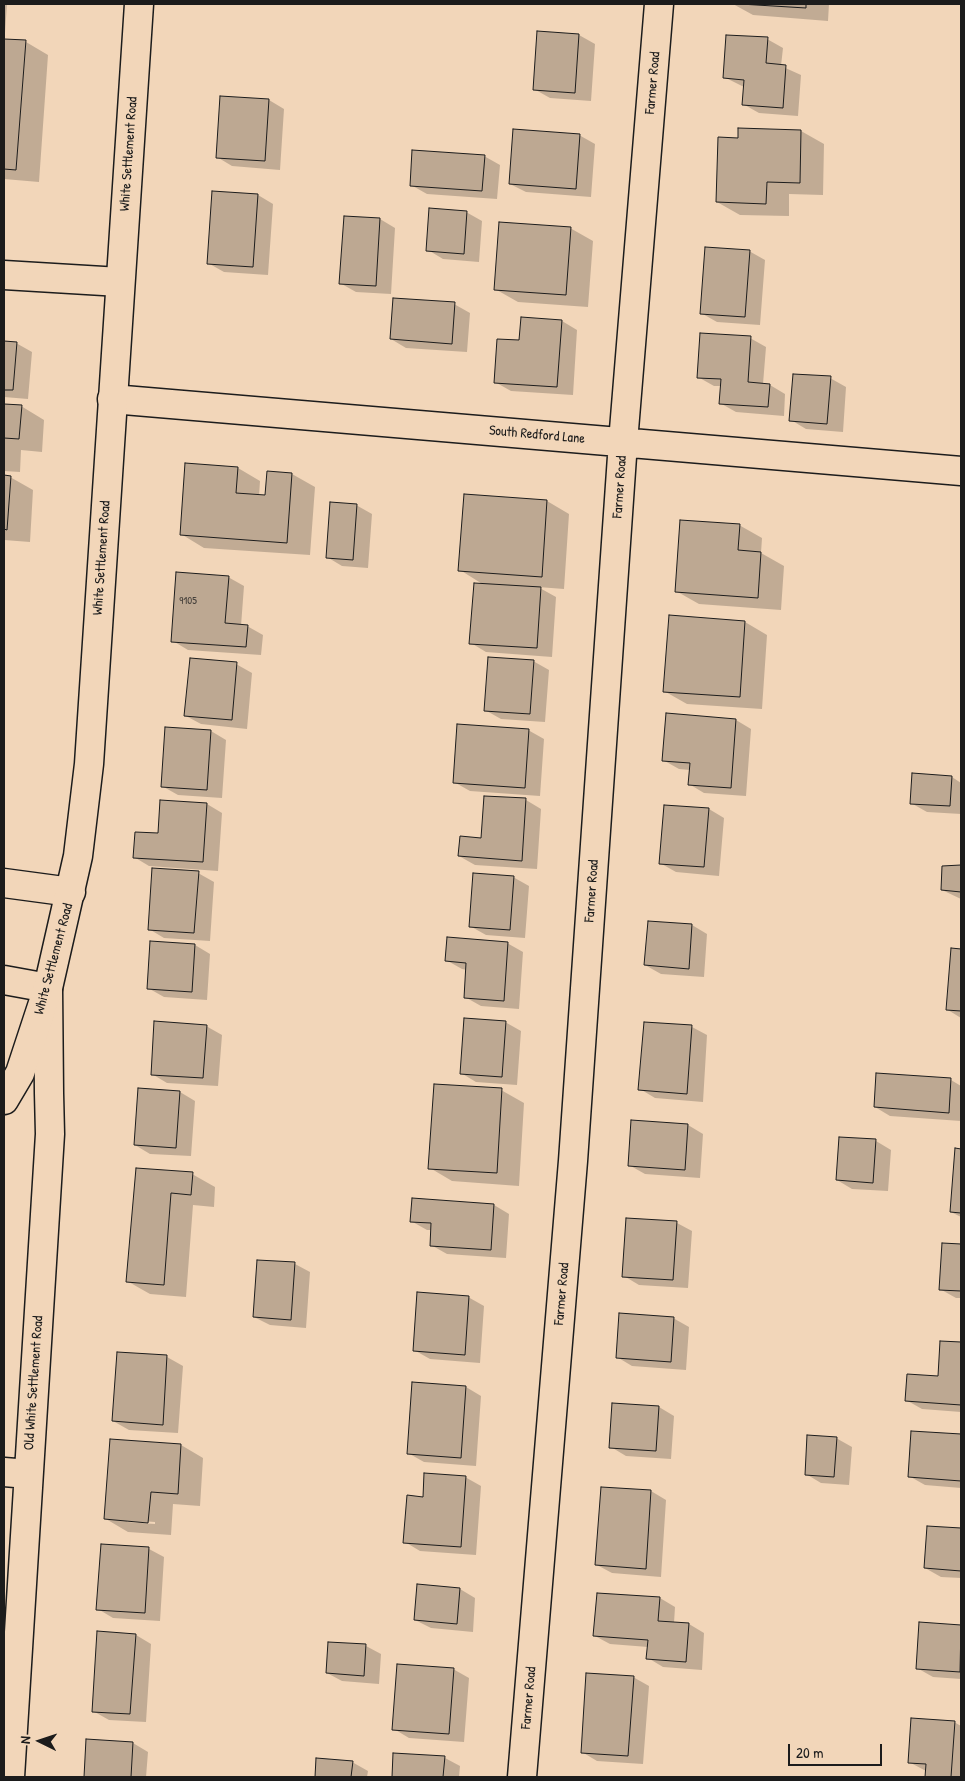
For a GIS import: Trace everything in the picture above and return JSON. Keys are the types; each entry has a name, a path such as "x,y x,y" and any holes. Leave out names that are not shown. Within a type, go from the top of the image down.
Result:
{"street":[{"name":"White Settlement Road","path":"7,1089 20,1073 48,988 78,856 88,764 139,4"},
{"name":"Farmer Road","path":"522,1777 573,1162 623,442 659,4"},
{"path":"4,274 120,282"},
{"name":"South Redford Lane","path":"112,399 961,471"},
{"path":"4,883 71,892"},
{"path":"4,980 48,988"},
{"name":"Old White Settlement Road","path":"10,1777 9,1706 16,1473 50,1134 48,988"}],"building":[{"path":"740,4 806,4 806,8"},
{"path":"537,31 579,34 575,93 533,90"},
{"path":"726,35 768,37 766,63 786,65 783,108 742,105 744,80 723,78"},
{"path":"4,39 26,40 16,170 4,169"},
{"path":"220,96 269,99 265,161 216,158"},
{"path":"738,128 801,130 800,183 767,182 766,204 716,202 718,137 738,138"},
{"path":"513,129 580,134 576,189 509,184"},
{"path":"412,150 485,155 482,191 410,186"},
{"path":"212,191 258,194 253,267 207,264"},
{"path":"429,208 467,211 464,254 426,251"},
{"path":"344,216 380,218 376,286 339,284"},
{"path":"499,222 571,227 566,295 494,290"},
{"path":"705,247 750,250 745,317 700,314"},
{"path":"393,298 455,302 452,344 390,339"},
{"path":"521,317 562,320 557,387 494,383 497,339 519,340"},
{"path":"700,333 751,336 748,382 770,384 768,407 719,404 721,379 697,378"},
{"path":"4,341 17,342 13,390 4,390"},
{"path":"793,374 831,376 827,424 789,421"},
{"path":"4,404 22,405 19,439 4,438"},
{"path":"185,463 238,467 236,493 265,495 267,471 292,473 287,543 180,535"},
{"path":"4,475 11,476 7,530 4,529"},
{"path":"464,494 547,500 542,577 458,571"},
{"path":"330,502 357,504 353,560 326,558"},
{"path":"680,520 740,524 738,550 761,552 758,598 675,592"},
{"path":"176,572 229,576 225,623 248,625 246,647 171,642"},
{"path":"474,583 541,587 537,648 469,644"},
{"path":"669,615 745,621 740,697 663,692"},
{"path":"488,657 534,660 530,714 484,711"},
{"path":"190,658 237,662 232,720 184,716"},
{"path":"666,713 736,719 731,788 688,785 690,763 662,761"},
{"path":"457,724 529,729 525,788 453,783"},
{"path":"165,727 211,730 207,790 161,787"},
{"path":"912,773 952,776 950,806 910,804"},
{"path":"484,796 526,798 522,861 458,856 460,836 481,838"},
{"path":"160,800 207,803 203,862 133,858 135,832 158,833"},
{"path":"664,805 709,808 704,867 659,864"},
{"path":"961,865 961,892 941,890 942,866"},
{"path":"152,868 199,871 194,933 148,930"},
{"path":"473,873 514,876 510,930 469,927"},
{"path":"648,921 692,924 689,969 644,965"},
{"path":"447,937 508,942 504,1001 464,998 466,963 445,961"},
{"path":"150,941 195,944 192,992 147,989"},
{"path":"951,948 961,949 961,1011 946,1010"},
{"path":"464,1018 506,1021 502,1077 460,1074"},
{"path":"154,1021 207,1025 203,1078 151,1075"},
{"path":"644,1022 692,1025 687,1094 638,1090"},
{"path":"876,1073 951,1078 949,1113 874,1107"},
{"path":"434,1084 502,1088 497,1173 428,1169"},
{"path":"138,1088 180,1091 176,1148 134,1145"},
{"path":"631,1120 688,1124 685,1170 628,1166"},
{"path":"839,1137 876,1139 873,1183 836,1180"},
{"path":"955,1148 961,1149 961,1213 950,1212"},
{"path":"136,1168 193,1172 191,1195 171,1193 164,1285 126,1282"},
{"path":"412,1198 494,1204 491,1250 430,1246 431,1223 410,1222"},
{"path":"626,1218 677,1221 673,1280 622,1277"},
{"path":"942,1243 961,1244 961,1291 939,1290"},
{"path":"257,1260 295,1262 291,1320 253,1317"},
{"path":"417,1292 469,1296 465,1355 413,1351"},
{"path":"619,1313 674,1317 671,1362 616,1358"},
{"path":"940,1341 961,1342 961,1405 905,1401 907,1374 938,1376"},
{"path":"117,1352 167,1355 163,1425 112,1421"},
{"path":"412,1382 466,1386 461,1458 407,1454"},
{"path":"612,1403 659,1406 656,1451 609,1448"},
{"path":"911,1431 961,1434 961,1481 908,1477"},
{"path":"807,1435 837,1437 834,1477 805,1475"},
{"path":"110,1439 181,1444 178,1494 151,1492 148,1523 104,1519"},
{"path":"424,1473 466,1476 461,1547 403,1543 407,1495 423,1497"},
{"path":"601,1487 651,1490 646,1569 595,1565"},
{"path":"927,1526 961,1528 961,1571 924,1568"},
{"path":"101,1544 149,1547 145,1613 96,1610"},
{"path":"417,1584 460,1588 457,1624 414,1620"},
{"path":"597,1593 660,1597 658,1621 689,1623 686,1662 646,1659 648,1640 593,1636"},
{"path":"919,1622 961,1625 960,1672 916,1669"},
{"path":"97,1631 136,1634 130,1714 92,1712"},
{"path":"328,1642 366,1644 364,1676 326,1673"},
{"path":"397,1664 454,1668 449,1734 392,1730"},
{"path":"586,1673 634,1676 628,1756 581,1753"},
{"path":"911,1718 955,1721 951,1777 925,1777 926,1764 908,1763"},
{"path":"86,1739 133,1742 131,1777 84,1777"},
{"path":"393,1753 445,1756 443,1777 392,1777"},
{"path":"316,1758 353,1761 351,1777 315,1777"}]}
